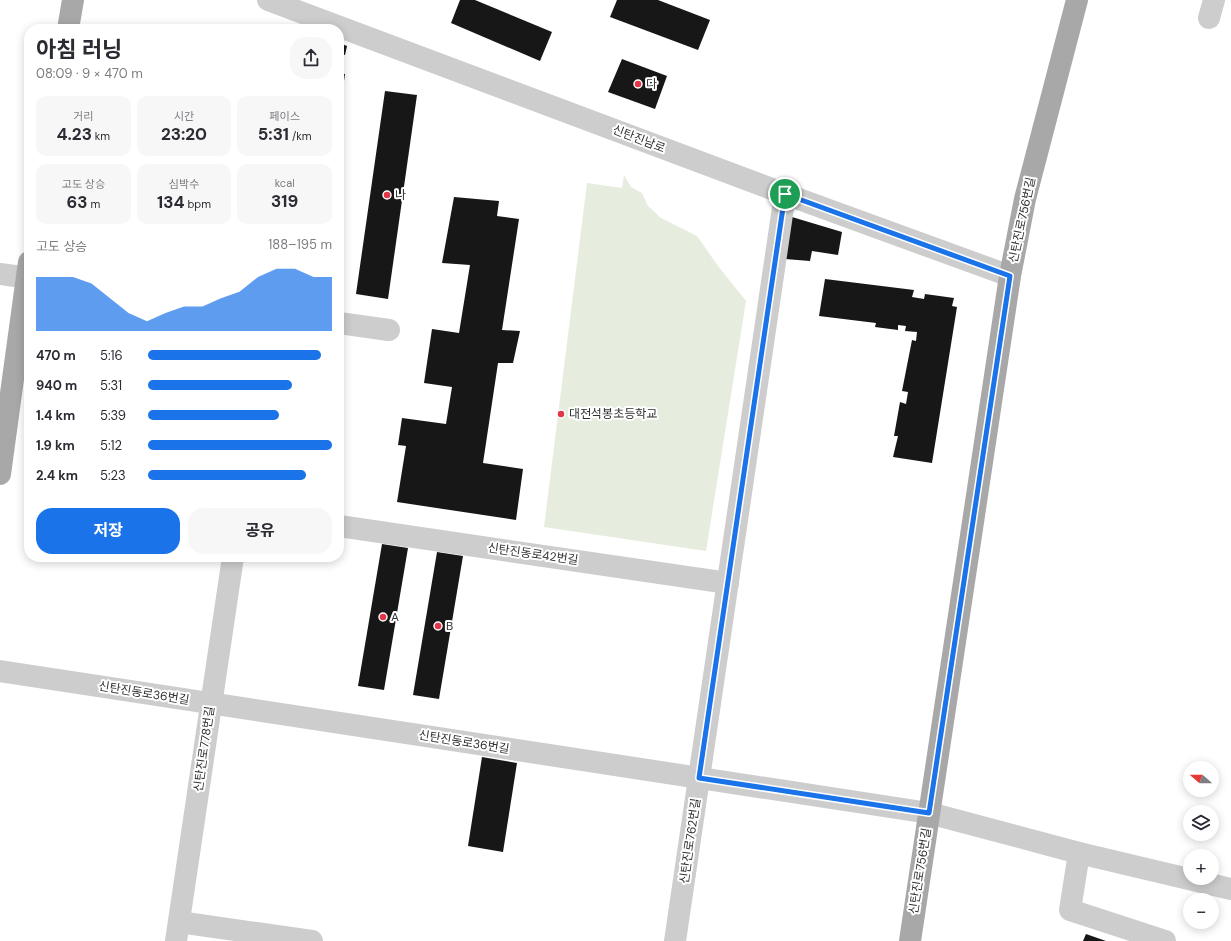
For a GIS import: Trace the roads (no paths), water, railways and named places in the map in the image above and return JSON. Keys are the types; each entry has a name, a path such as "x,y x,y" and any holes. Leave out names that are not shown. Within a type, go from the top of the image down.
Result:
{"main road":[{"path":"69,24 73,0"},
{"name":"신탄진로756번길","path":"910,941 1010,276 1025,199 1077,0"},
{"path":"0,474 24,302"}],"street":[{"name":"신탄진남로","path":"268,0 311,23"},
{"name":"신탄진남로","path":"344,35 1010,276"},
{"name":"신탄진로762번길","path":"675,941 785,194"},
{"path":"0,274 24,273"},
{"path":"344,324 389,330"},
{"name":"신탄진동로42번길","path":"344,527 728,583"},
{"name":"신탄진로778번길","path":"177,932 232,562"},
{"name":"신탄진동로36번길","path":"0,671 929,813 1079,853 1231,889"},
{"path":"1079,853 1070,910 1165,941"},
{"path":"177,932 312,941"}],"place":[{"name":"다","path":"638,84"},
{"name":"나","path":"387,195"},
{"name":"대전석봉초등학교","path":"561,414"},
{"name":"A","path":"383,617"},
{"name":"B","path":"438,626"}]}
